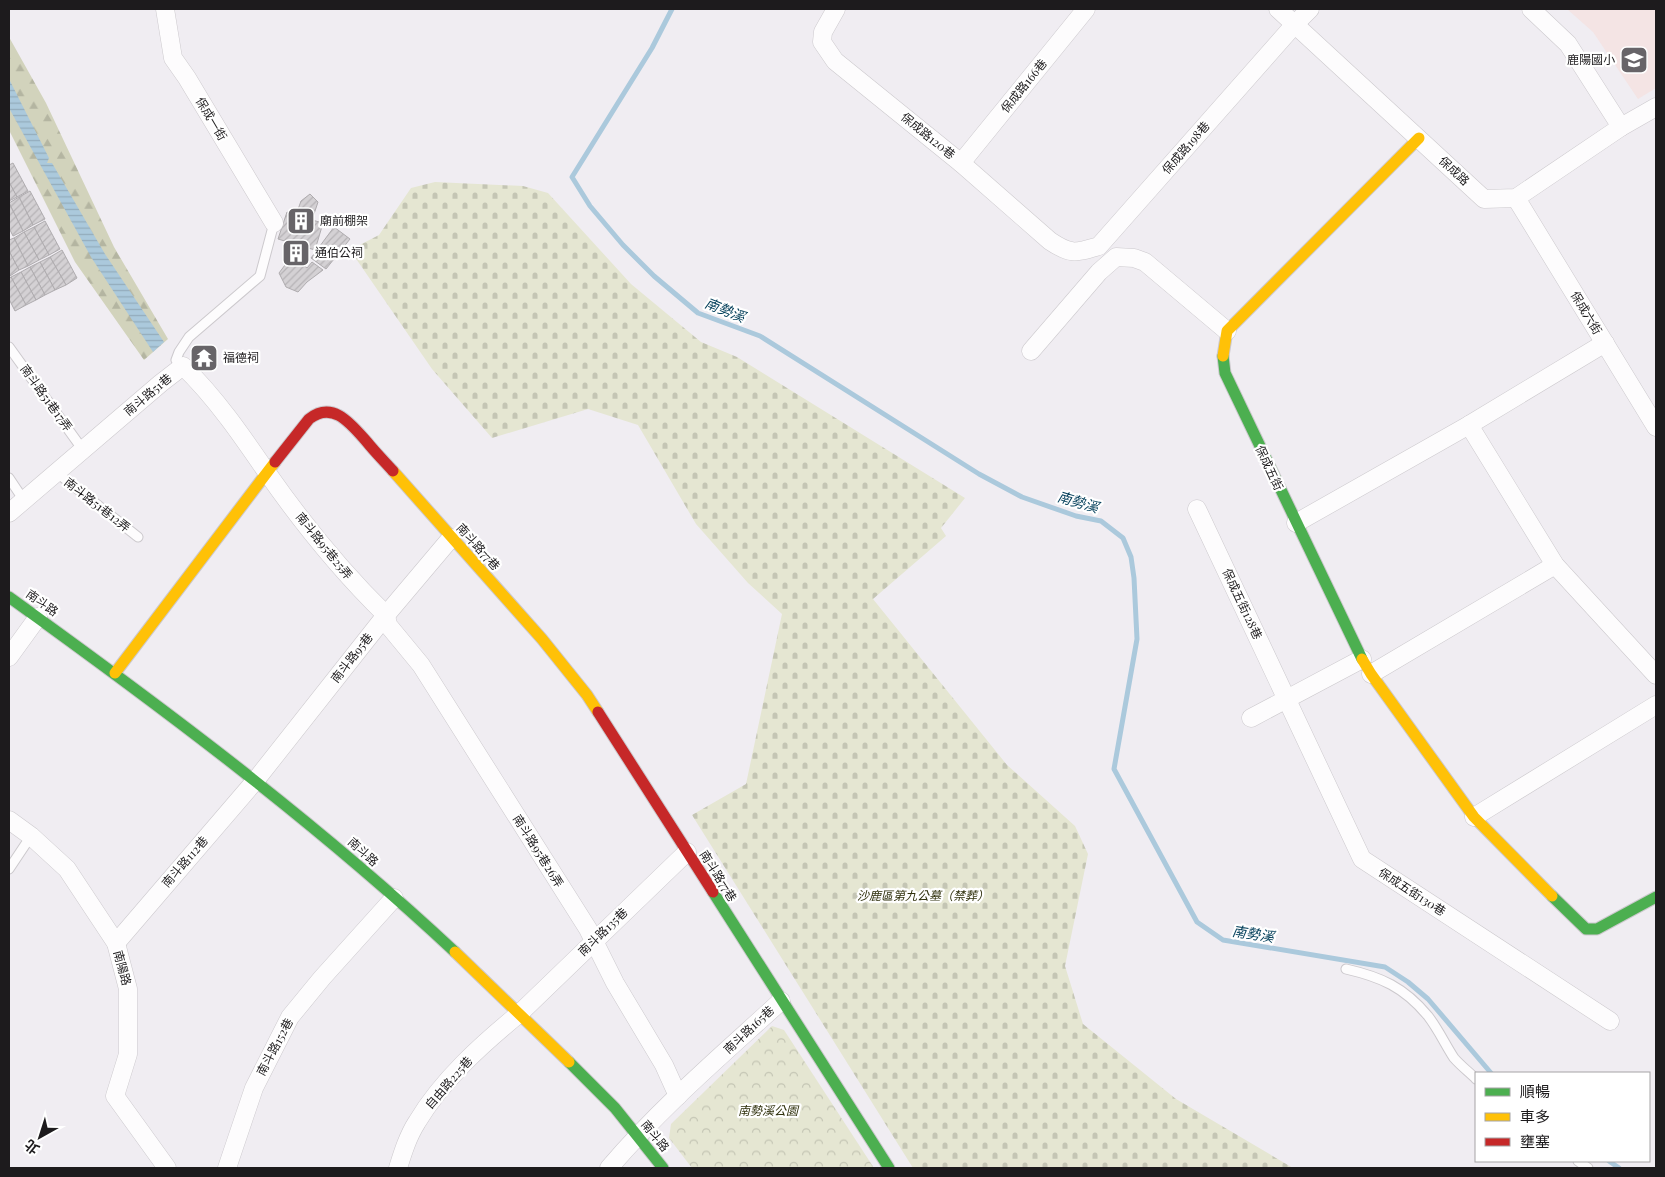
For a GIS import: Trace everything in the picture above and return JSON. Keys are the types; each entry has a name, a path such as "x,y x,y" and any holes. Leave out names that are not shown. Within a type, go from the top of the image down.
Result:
{"street":[{"name":"保成一街","path":"166,9 173,58 274,222"},
{"name":"保成路120巷","path":"836,9 823,32 822,42 835,61 961,163 1050,241 1065,251"},
{"name":"保成路166巷","path":"961,163 1086,9"},
{"name":"保成路","path":"1278,9 1484,199 1516,198"},
{"name":"保成路198巷","path":"1065,251 1079,252 1099,246 1310,9"},
{"path":"1531,9 1568,44 1621,127"},
{"path":"1516,198 1621,127 1656,107"},
{"path":"1031,351 1099,272 1116,257 1134,258 1145,262 1227,332 1419,138"},
{"name":"保成六街","path":"1516,198 1656,427"},
{"name":"保成五街","path":"1227,332 1223,358 1225,373 1362,659 1474,817 1586,929 1597,929 1656,898"},
{"path":"1296,523 1469,425 1605,343"},
{"name":"南斗路51巷","path":"9,513 160,383 183,366 232,421 268,473"},
{"name":"南斗路77巷","path":"115,672 310,417 319,412 330,412 339,415 349,422 542,639 587,695 781,1001"},
{"path":"1469,425 1555,565 1656,675"},
{"name":"南斗路95巷25弄","path":"268,473 308,528 342,570 386,615"},
{"name":"保成五街128巷","path":"1197,509 1287,700"},
{"name":"南斗路95巷","path":"255,781 386,615 451,538"},
{"path":"1371,674 1555,565"},
{"name":"南斗路","path":"9,597 115,672 337,847 444,942 520,1013 592,1084 638,1136 663,1168"},
{"name":"南斗路95巷26弄","path":"386,615 388,624 421,665 594,941 615,982 664,1065 678,1096"},
{"path":"9,657 38,616"},
{"path":"1252,718 1362,659"},
{"name":"保成五街130巷","path":"1287,700 1362,859 1610,1021"},
{"path":"1474,817 1656,704"},
{"name":"南斗路112巷","path":"116,943 255,781"},
{"name":"南陽路","path":"9,820 31,836 67,869 116,943 128,989 128,1054 115,1096 166,1168"},
{"name":"南斗路135巷","path":"520,1013 687,852"},
{"name":"南斗路152巷","path":"227,1168 254,1088 290,1017 322,978 394,898"},
{"name":"南斗路165巷","path":"609,1168 678,1096 781,1001 889,1168"},
{"name":"自由路225巷","path":"398,1168 405,1145 413,1129 435,1097 500,1029 520,1013"}],"lane":[{"path":"183,366 176,360 189,337 260,276 274,222"},
{"name":"南斗路51巷17弄","path":"9,347 83,450"},
{"name":"南斗路51巷12弄","path":"56,472 138,537"},
{"path":"9,478 23,499"},
{"path":"9,869 31,836"},
{"path":"1346,969 1386,980 1403,992 1427,1015 1460,1065 1475,1078"}],"shaded area":[{"name":"鹿陽國小","path":"1567,9 1656,9 1656,88 1638,99 1593,32"}],"green space":[{"path":"9,37 46,103 114,247 168,339 144,360 75,262 9,130"},
{"name":"沙鹿區第九公墓（禁葬）","path":"435,182 523,186 548,193 631,284 701,342 737,357 965,498 941,528 946,536 873,599 1007,765 1075,826 1088,854 1065,966 1083,1024 1176,1099 1293,1168 913,1168 692,815 746,784 782,614 748,583 696,524 638,425 588,409 492,438 432,369 350,250 379,235 411,188"},
{"name":"南勢溪公園","path":"772,1026 784,1030 874,1168 692,1168 669,1138 671,1124"}],"water":[{"path":"9,79 49,158 47,163 52,163 105,254 164,342 153,352 91,257 9,108"}],"building":[{"path":"13,163 28,191 17,197 9,182 9,165"},
{"path":"9,182 17,197 9,201"},
{"path":"30,191 45,219 33,225 19,197"},
{"name":"廟前棚架","path":"310,194 318,202 312,220 323,223 315,250 278,239 287,212 296,215 301,201"},
{"path":"19,197 33,225 23,231 9,203"},
{"path":"9,203 23,231 13,236 9,228"},
{"path":"45,221 60,249 49,255 34,227"},
{"path":"34,227 49,255 39,260 24,232"},
{"path":"334,227 350,239 326,269 311,258"},
{"path":"24,232 39,260 28,266 14,238"},
{"path":"14,238 28,266 19,270 9,251 9,240"},
{"name":"通伯公祠","path":"292,243 304,246 301,263 288,261"},
{"path":"62,250 77,278 66,285 50,257"},
{"path":"9,251 19,270 10,276 9,274"},
{"path":"50,257 66,285 55,290 40,262"},
{"path":"288,261 301,263 307,268 312,262 323,270 307,282 298,292 286,287 279,273"},
{"path":"40,262 55,290 45,295 30,267"},
{"path":"30,267 45,295 36,300 21,272"},
{"path":"21,272 36,300 26,305 11,277"},
{"path":"11,277 26,305 15,311 9,299 9,279"}],"waterway":[{"name":"南勢溪","path":"672,9 652,48 572,177 590,206 623,245 654,276 698,313 760,336 979,474 1022,497 1076,516 1101,521 1123,538 1131,557 1134,578 1137,639 1114,769 1197,922 1223,940 1385,967 1408,982 1428,999 1490,1072"},
{"name":"南勢溪","path":"1610,1162 1619,1168"}],"traffic: fast":[{"path":"1223,356 1225,373 1362,659"},
{"path":"9,597 238,767 348,857 455,952"},
{"path":"713,892 889,1168"},
{"path":"1552,896 1586,929 1597,929 1656,897"},
{"path":"569,1062 615,1108 663,1168"}],"traffic: slow":[{"path":"1223,356 1227,331 1419,138"},
{"path":"115,673 275,462"},
{"path":"393,471 542,639 587,695 598,712"},
{"path":"1362,659 1474,817 1552,896"},
{"path":"455,952 569,1062"}],"traffic: jam":[{"path":"275,462 309,419 326,412 334,413 355,428 393,471"},
{"path":"598,712 713,892"}],"place":[{"name":"鹿陽國小","path":"1634,60"},
{"name":"廟前棚架","path":"301,221"},
{"name":"通伯公祠","path":"296,253"},
{"name":"福德祠","path":"204,358"}]}
